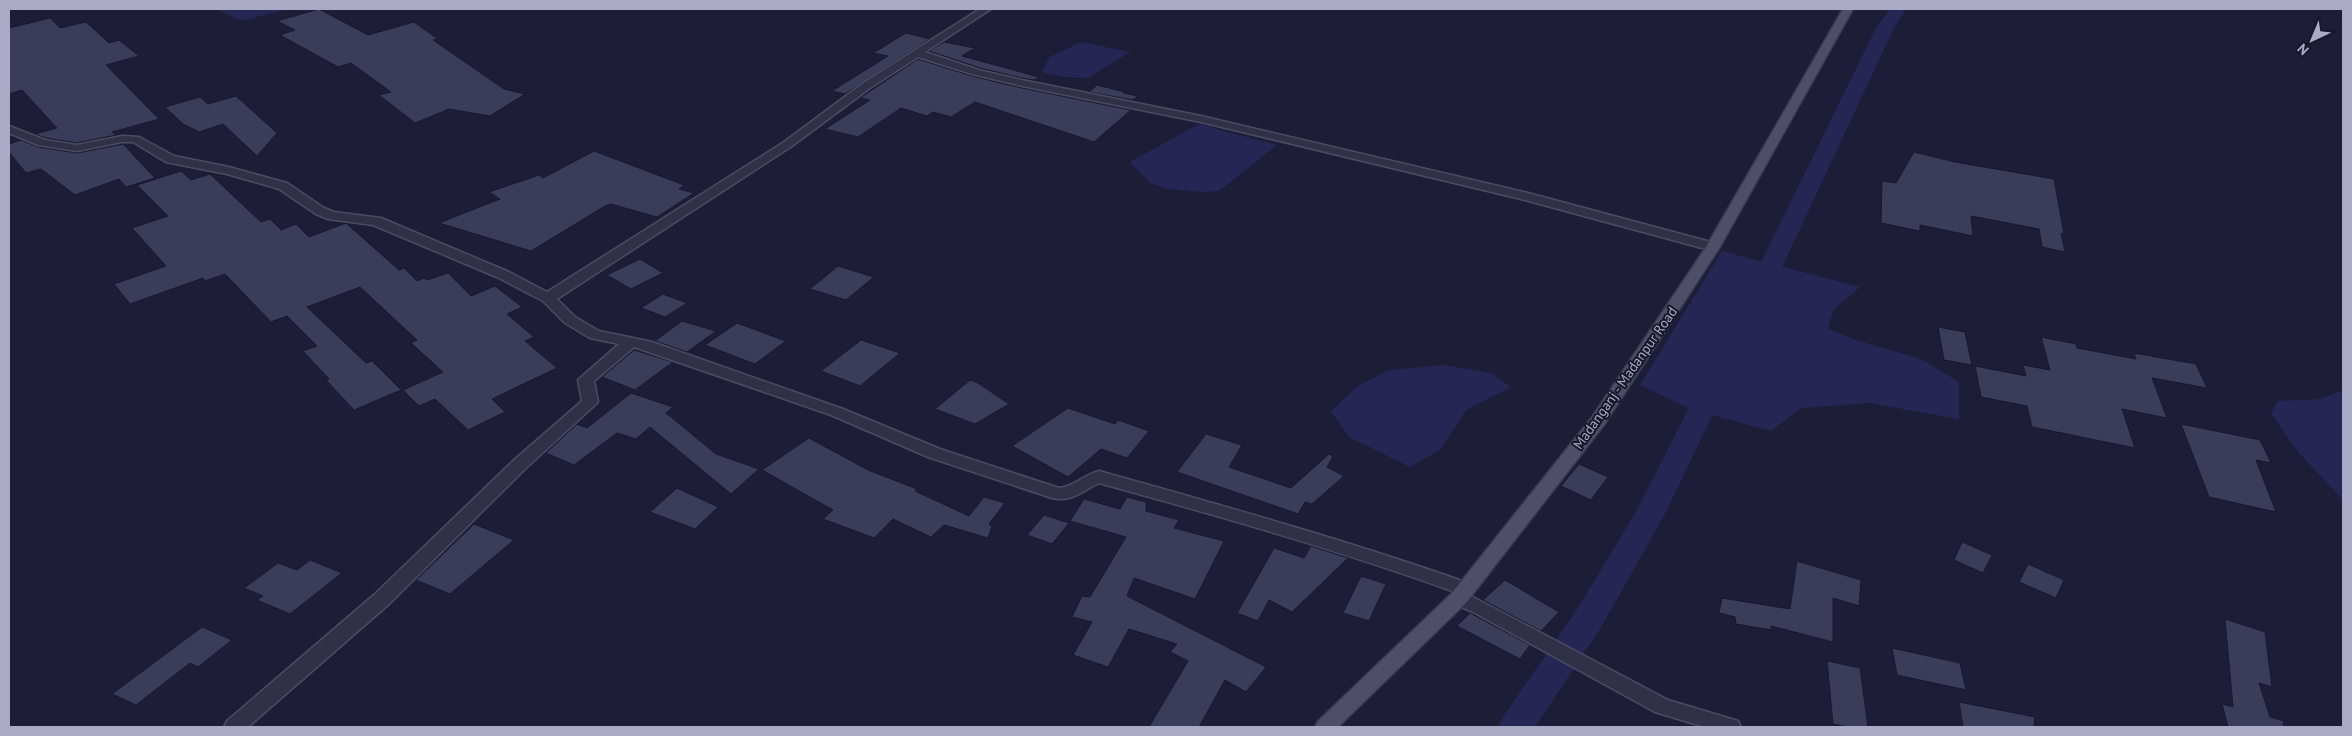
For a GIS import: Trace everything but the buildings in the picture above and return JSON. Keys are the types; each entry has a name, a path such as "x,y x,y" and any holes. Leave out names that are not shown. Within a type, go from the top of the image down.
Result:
{"main road":[{"name":"Madanganj - Madanpur Road","path":"1325,727 1462,594 1598,421 1713,248 1848,9"}],"street":[{"path":"548,298 788,144 866,86 986,9"},
{"path":"917,52 976,72 1094,99 1201,119 1528,197 1713,248"},
{"path":"9,129 42,143 77,148 122,139 135,139 170,159 229,171 283,186 320,211 332,216 376,221 504,275 548,298 570,320 595,335 632,341 837,412 934,453 1058,494 1072,494 1091,479 1099,477 1225,512 1409,569 1462,594 1480,607 1662,706 1731,727"},
{"path":"234,727 382,599 519,465 590,402 586,380 632,341"}],"shaded area":[{"path":"217,9 290,9 245,20 235,18"},
{"path":"1081,42 1130,52 1088,78 1062,77 1041,72 1050,57"},
{"path":"1199,124 1277,145 1219,191 1202,192 1168,189 1150,183 1130,162"},
{"path":"1722,251 1860,287 1833,310 1828,329 1856,340 1921,359 1959,382 1959,419 1869,403 1801,408 1771,431 1693,410 1640,385"},
{"path":"1445,365 1491,373 1511,387 1466,410 1440,450 1410,467 1349,437 1331,411 1358,386 1388,370"},
{"path":"2343,390 2343,500 2299,453 2271,414 2278,401 2321,399"}],"waterway":[{"path":"1757,295 1885,28 1898,9"},
{"path":"1516,727 1590,617 1652,510 1716,380"}]}
